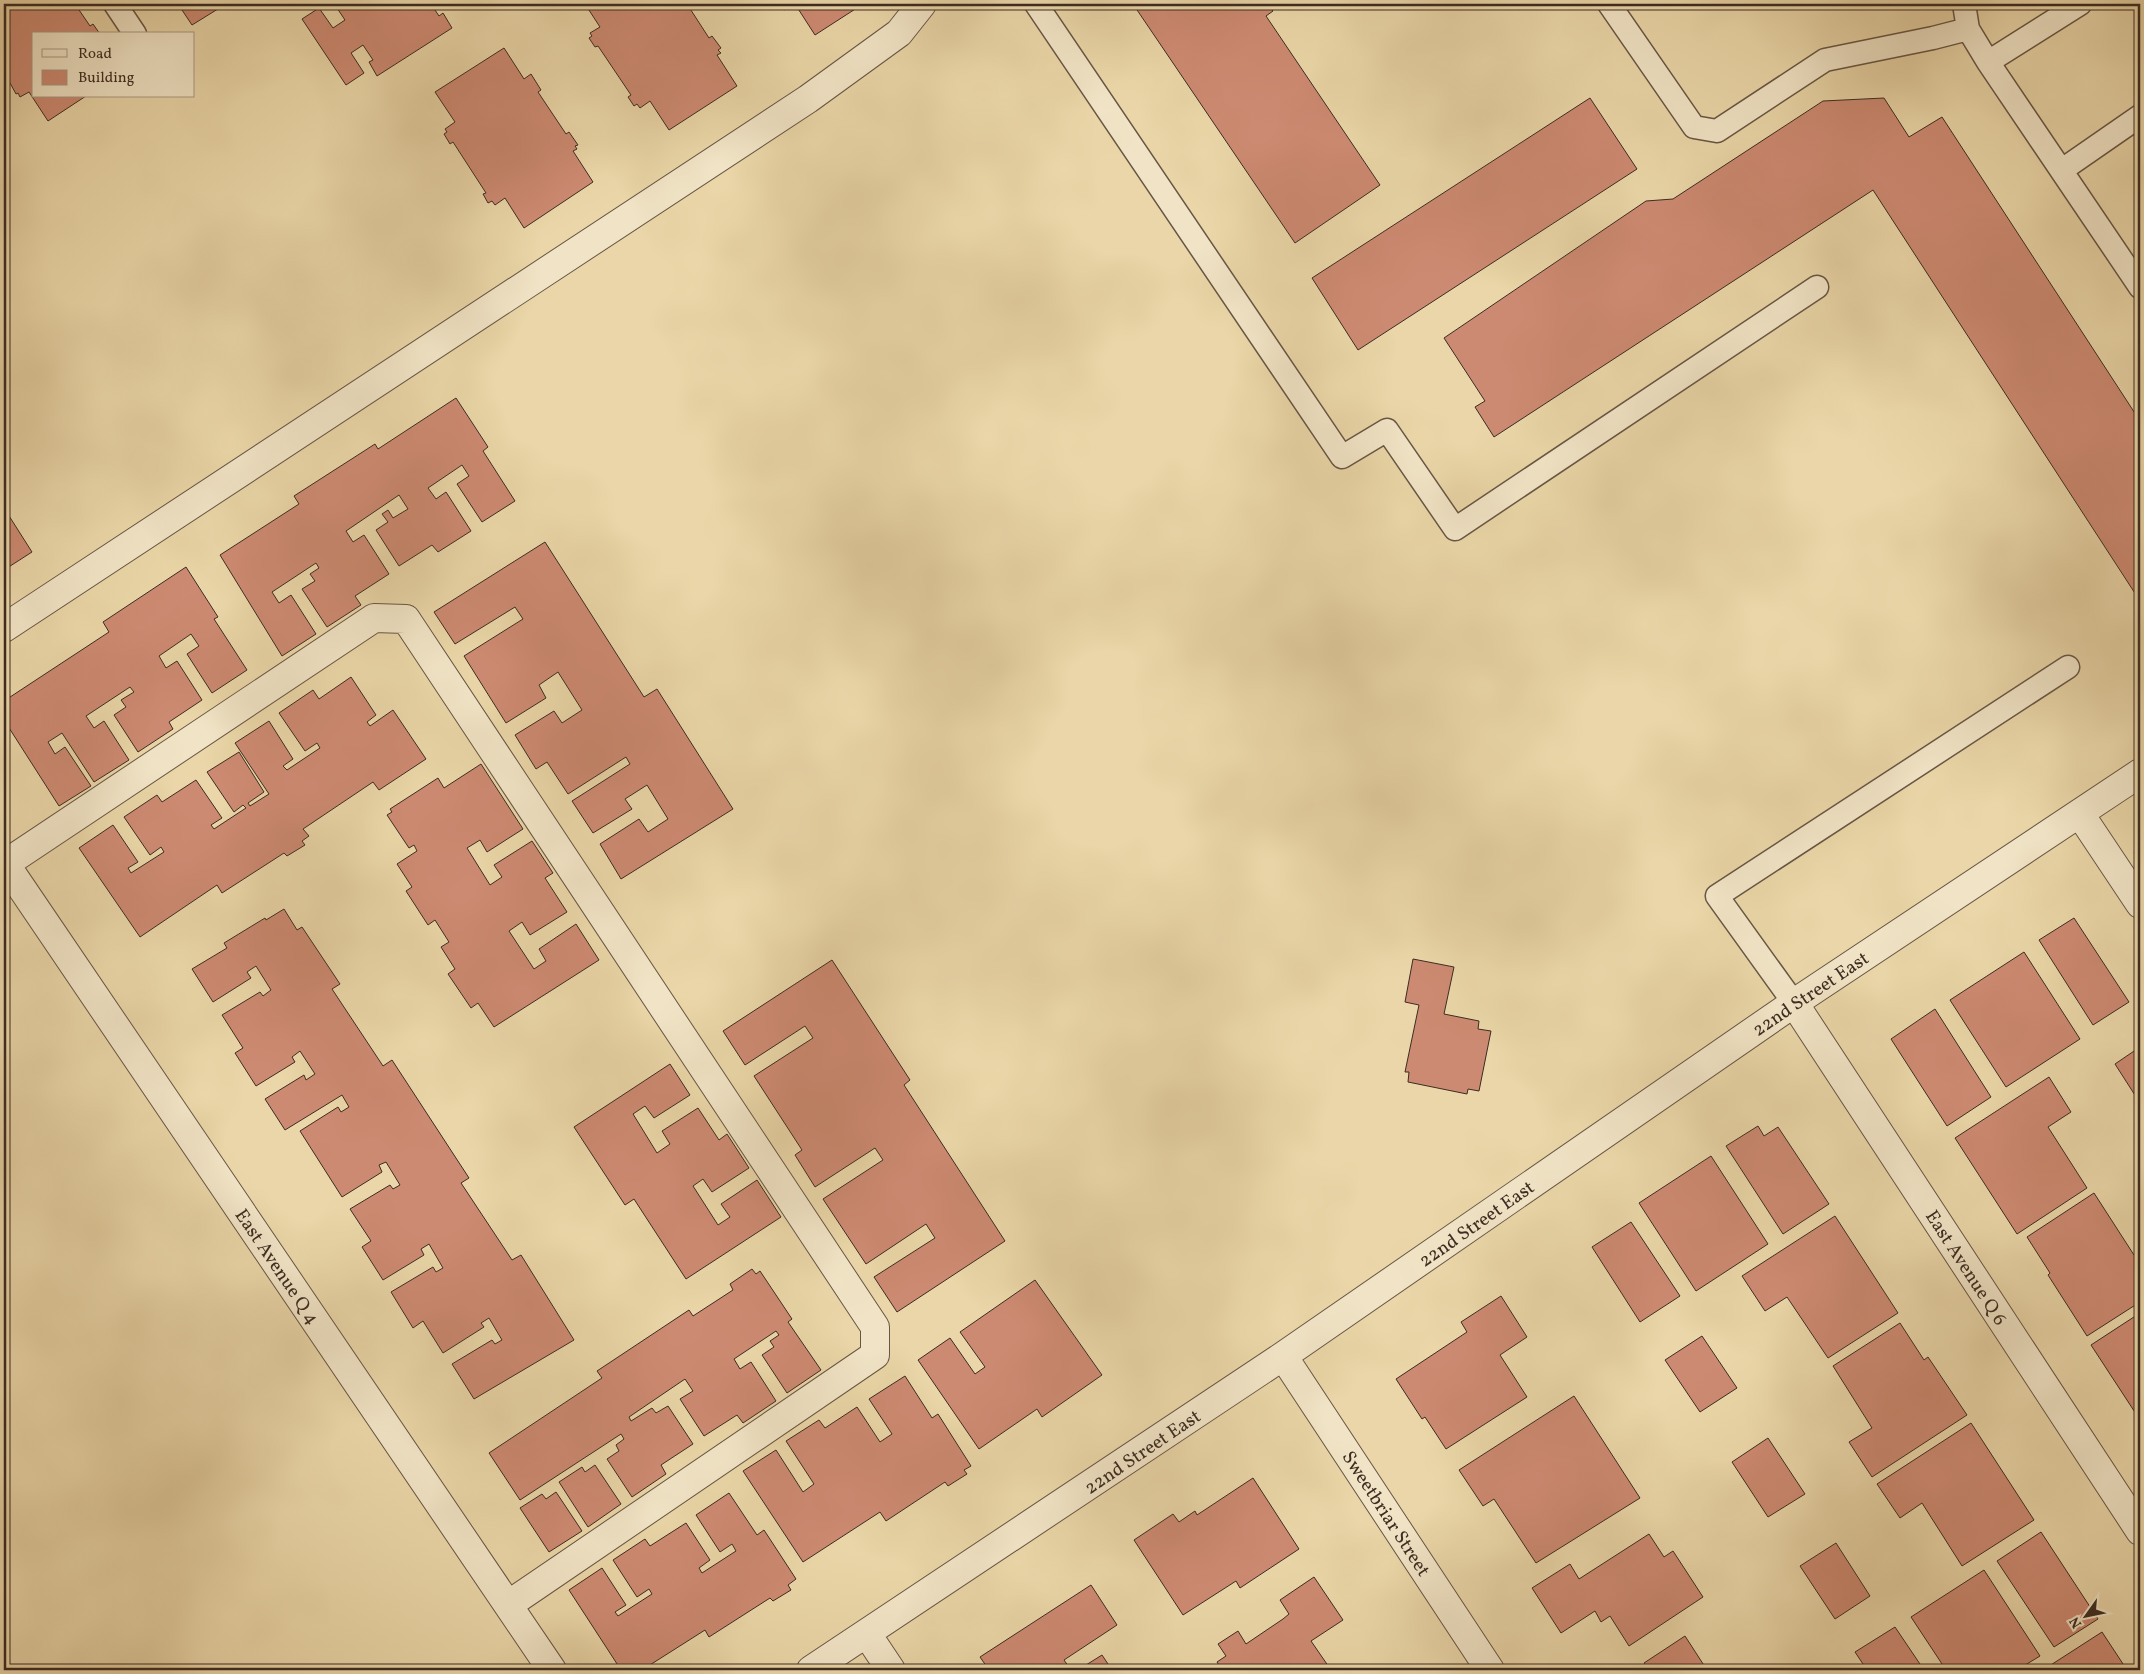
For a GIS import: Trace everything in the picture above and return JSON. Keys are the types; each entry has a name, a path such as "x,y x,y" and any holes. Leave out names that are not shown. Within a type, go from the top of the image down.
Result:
{"street":[{"path":"4,628 808,99 899,33 922,4"},
{"path":"4,863 374,618 406,619 874,1327 874,1355 508,1605"},
{"name":"22nd Street East","path":"811,1670 1283,1356 1794,1004 2140,773"},
{"path":"2080,814 2140,904"},
{"name":"East Avenue Q 4","path":"4,863 552,1670"},
{"name":"East Avenue Q 6","path":"1794,1004 2140,1531"},
{"name":"Sweetbriar Street","path":"1283,1356 1490,1670"},
{"path":"867,1634 891,1670"}],"lane":[{"path":"115,4 134,32"},
{"path":"1036,4 1342,457 1387,430 1454,529 1817,288"},
{"path":"1609,4 1694,127 1717,131 1825,60 1968,29"},
{"path":"1964,4 1968,29 1988,62 2140,287"},
{"path":"1988,62 2080,4"},
{"path":"2062,170 2138,122"},
{"path":"1794,1004 1716,896 2068,667"}],"building":[{"path":"4,4 75,4 90,26 93,24 99,32 32,32 32,97 29,92 20,97 18,93 16,94 4,72"},
{"path":"178,4 226,4 192,25"},
{"path":"330,4 431,4 439,16 443,13 452,28 377,76 369,62 373,60 363,45 351,53 364,73 346,85 302,19 319,8 333,28 345,20 335,5 332,7"},
{"path":"585,4 687,4 709,38 712,36 721,48 718,50 721,53 717,55 737,86 669,130 650,101 640,108 637,104 634,106 628,97 631,95 598,46 595,47 589,38 592,36 590,33 600,27"},
{"path":"775,4 793,4 784,10 781,6 778,8"},
{"path":"795,4 863,4 815,35"},
{"path":"1133,4 1267,4 1273,11 1266,16 1380,185 1295,243"},
{"path":"504,48 524,79 531,74 541,90 538,92 566,134 569,132 578,145 575,146 577,149 573,151 593,182 524,228 505,198 495,205 492,201 488,203 483,194 486,193 453,142 450,144 444,134 447,132 445,129 455,122 435,92"},
{"path":"33,98 83,98 48,121"},
{"path":"1590,98 1637,169 1358,350 1312,278"},
{"path":"1884,98 1909,137 1942,117 2140,421 2140,601 1873,190 1494,437 1475,407 1485,401 1444,338 1646,201 1673,199 1823,101"},
{"path":"456,398 488,447 483,451 515,501 482,522 457,484 469,476 462,465 428,488 436,499 446,492 471,531 438,552 432,545 399,566 376,530 388,522 382,514 388,510 393,518 408,509 399,495 346,531 353,542 364,535 389,574 355,596 361,605 327,627 302,589 315,581 310,574 319,568 316,563 272,592 279,603 291,595 316,634 282,656 220,555 299,504 294,496 375,444 378,449"},
{"path":"4,508 32,552 4,570 4,546 7,544 4,539"},
{"path":"545,542 644,697 657,689 733,809 621,879 600,844 639,819 648,832 668,819 647,785 625,799 632,809 593,833 572,801 630,764 626,757 568,794 547,762 536,769 515,735 554,711 562,723 582,710 558,672 539,685 546,698 506,723 464,656 523,619 515,607 455,644 434,612"},
{"path":"186,567 218,617 214,619 247,670 212,693 187,654 199,646 191,634 159,656 166,668 177,661 202,700 169,722 173,729 138,752 114,715 126,707 121,700 134,692 130,687 86,716 94,728 104,721 129,760 94,782 62,733 48,742 55,754 65,747 91,786 59,806 4,720 4,701 109,632 103,622"},
{"path":"351,677 376,715 367,722 370,726 393,710 426,759 379,790 373,782 303,829 309,836 302,841 305,845 287,856 284,853 222,893 217,885 140,937 79,848 113,825 138,862 128,868 131,873 164,852 161,847 150,855 124,817 157,795 162,802 196,780 222,818 211,825 214,829 246,808 243,805 234,812 207,772 239,752 264,792 248,803 250,806 269,794 235,743 269,721 293,759 283,766 287,770 320,748 317,743 305,751 279,713 313,690 319,699"},
{"path":"481,764 523,829 487,852 480,840 467,848 490,885 502,877 494,865 532,841 553,873 545,878 567,912 530,935 522,922 509,931 534,969 546,961 539,949 576,924 599,960 494,1027 478,1003 471,1008 448,974 455,969 441,947 449,942 435,920 428,925 406,891 412,887 397,864 417,851 414,845 409,848 387,815 392,812 390,809 438,778 444,788"},
{"path":"2140,847 2140,861 2134,852"},
{"path":"284,909 297,930 302,927 340,984 332,989 383,1066 392,1060 469,1178 461,1183 512,1260 521,1255 574,1340 474,1399 452,1364 492,1340 495,1344 502,1340 489,1318 481,1323 484,1327 443,1353 423,1321 413,1328 391,1292 433,1267 436,1272 443,1268 429,1244 421,1249 424,1255 383,1280 362,1247 371,1241 350,1209 390,1185 393,1189 400,1185 386,1162 379,1165 382,1172 342,1197 300,1131 338,1107 341,1112 349,1107 342,1095 285,1130 265,1099 304,1075 306,1080 315,1074 300,1051 292,1057 295,1062 256,1086 235,1053 243,1048 222,1015 260,992 263,996 271,990 256,966 247,972 251,978 213,1002 192,969 227,948 224,943 265,918 266,920"},
{"path":"2074,918 2129,1002 2093,1025 2039,940"},
{"path":"2024,952 2080,1039 2006,1087 1950,1000"},
{"path":"1413,959 1454,967 1444,1014 1479,1021 1478,1029 1491,1031 1479,1091 1468,1089 1467,1094 1408,1082 1409,1072 1405,1072 1419,1005 1405,1002"},
{"path":"832,960 910,1080 904,1085 1005,1241 897,1312 874,1277 935,1238 926,1224 866,1264 823,1199 883,1160 875,1148 815,1187 795,1155 802,1150 754,1076 813,1038 805,1026 745,1065 723,1031"},
{"path":"1935,1009 1991,1097 1947,1126 1891,1039"},
{"path":"2140,1047 2140,1103 2115,1064"},
{"path":"670,1064 690,1095 654,1118 645,1106 633,1114 657,1153 670,1144 662,1131 698,1108 719,1140 727,1134 749,1168 712,1192 703,1179 693,1186 718,1225 730,1217 721,1204 757,1180 781,1217 686,1279 634,1199 625,1205 574,1127"},
{"path":"2049,1077 2071,1112 2048,1127 2087,1188 2017,1234 1955,1138"},
{"path":"1758,1126 1764,1136 1778,1127 1829,1204 1783,1234 1726,1146"},
{"path":"1711,1156 1768,1244 1696,1291 1639,1203"},
{"path":"2094,1193 2134,1255 2140,1251 2140,1302 2087,1336 2048,1275 2050,1273 2027,1237"},
{"path":"1835,1216 1898,1313 1828,1358 1787,1297 1765,1311 1742,1276"},
{"path":"1631,1222 1680,1296 1640,1322 1592,1247"},
{"path":"752,1269 756,1274 760,1271 792,1319 788,1322 821,1370 787,1393 762,1355 774,1347 770,1341 779,1335 776,1331 734,1359 740,1369 751,1362 776,1401 743,1423 737,1415 704,1436 680,1399 693,1391 685,1379 629,1417 631,1421 652,1408 656,1413 668,1406 693,1444 661,1465 666,1474 632,1497 607,1459 619,1451 616,1445 624,1439 621,1434 520,1500 489,1453 602,1378 597,1371 689,1310 693,1316 733,1290 730,1284"},
{"path":"1035,1280 1102,1375 1042,1417 1037,1409 979,1449 918,1360 950,1338 975,1374 985,1367 960,1332"},
{"path":"1501,1296 1527,1337 1500,1355 1527,1397 1446,1449 1425,1417 1422,1419 1396,1379 1467,1332 1461,1322"},
{"path":"2140,1313 2140,1420 2091,1345"},
{"path":"1900,1323 1924,1360 1928,1357 1967,1415 1872,1477 1849,1442 1872,1428 1833,1366"},
{"path":"1702,1336 1737,1388 1700,1412 1665,1360"},
{"path":"905,1376 932,1418 938,1414 971,1466 964,1470 967,1474 948,1486 945,1482 886,1521 880,1512 803,1562 743,1471 776,1450 803,1492 814,1484 786,1441 819,1420 825,1428 857,1407 880,1442 892,1434 869,1399"},
{"path":"1574,1396 1640,1498 1536,1563 1494,1499 1483,1506 1459,1470"},
{"path":"1971,1423 2034,1520 1962,1566 1922,1503 1900,1518 1877,1484"},
{"path":"1768,1438 1805,1494 1768,1517 1732,1462"},
{"path":"595,1465 621,1504 588,1527 559,1482 582,1467 585,1472"},
{"path":"1253,1478 1299,1549 1240,1588 1236,1581 1183,1615 1134,1540 1173,1514 1179,1522 1195,1511 1197,1515"},
{"path":"556,1492 582,1531 549,1552 520,1508 542,1494 546,1499"},
{"path":"729,1493 757,1535 764,1530 796,1579 788,1585 791,1590 773,1601 770,1598 709,1637 705,1630 642,1670 621,1670 569,1590 602,1568 626,1605 615,1612 618,1616 652,1594 649,1589 637,1597 613,1560 645,1539 650,1546 686,1523 710,1560 699,1568 702,1573 736,1551 732,1544 720,1552 696,1515"},
{"path":"2041,1532 2098,1619 2054,1647 1997,1561"},
{"path":"1649,1534 1664,1557 1673,1551 1703,1597 1629,1646 1610,1616 1601,1622 1595,1611 1561,1633 1532,1588 1570,1564 1579,1579"},
{"path":"1836,1543 1870,1596 1835,1619 1800,1566"},
{"path":"1984,1570 2040,1656 2017,1670 1946,1670 1911,1617"},
{"path":"1314,1577 1343,1620 1311,1641 1331,1670 1222,1670 1217,1662 1226,1656 1218,1644 1238,1631 1246,1644 1283,1619 1289,1614 1280,1600"},
{"path":"1091,1585 1117,1625 1064,1660 1071,1670 989,1670 980,1657"},
{"path":"1895,1627 1924,1670 1867,1670 1855,1652"},
{"path":"2102,1632 2127,1670 2043,1670"},
{"path":"1685,1636 1707,1670 1649,1670 1644,1663"},
{"path":"1102,1655 1112,1670 1078,1670"}]}
